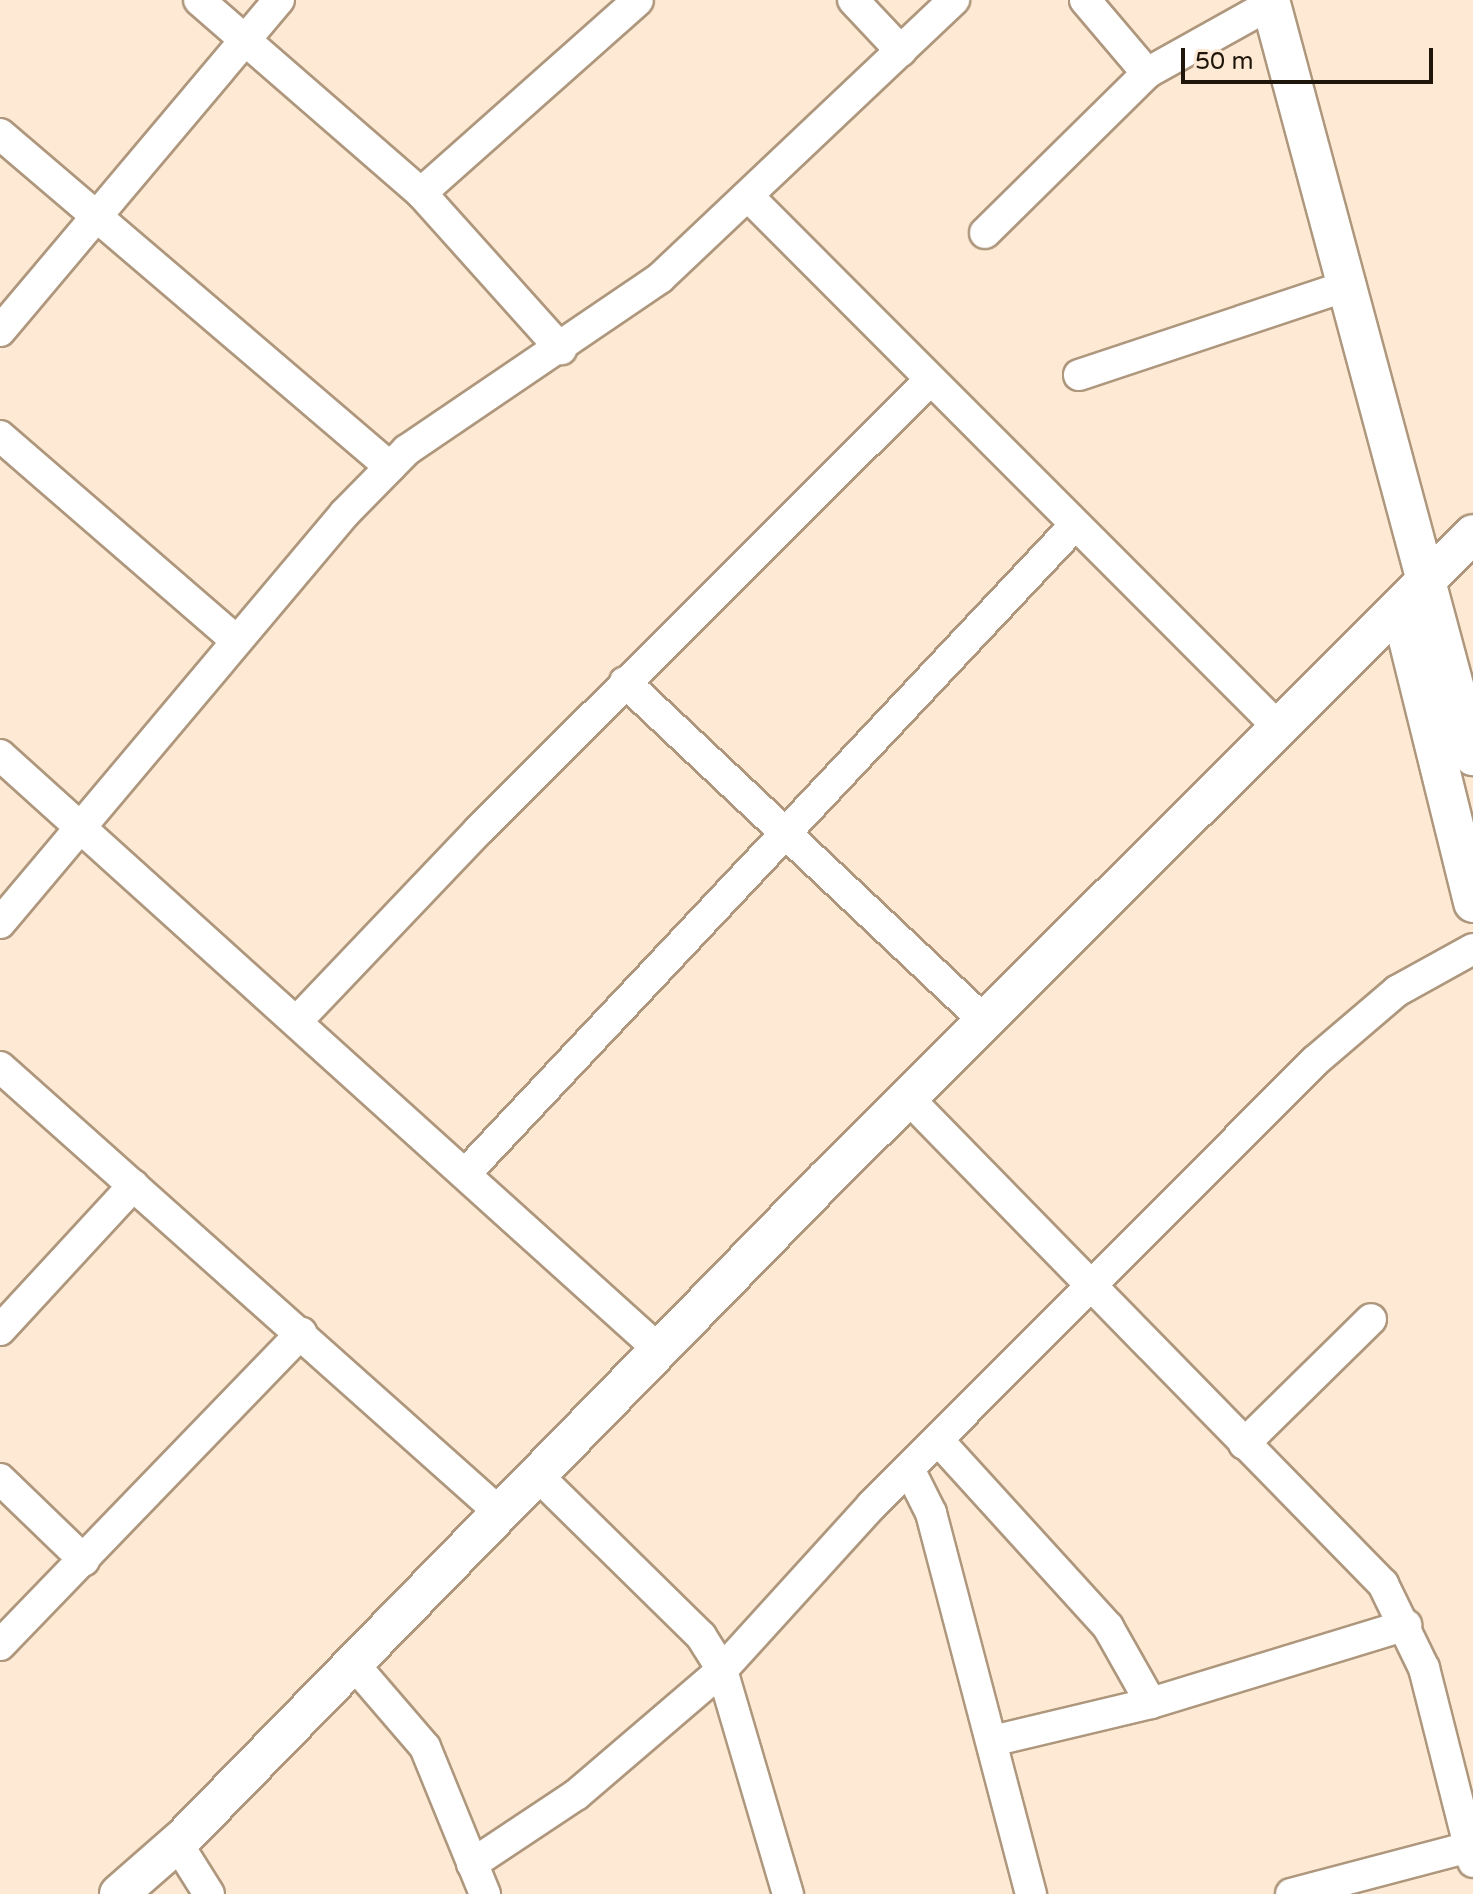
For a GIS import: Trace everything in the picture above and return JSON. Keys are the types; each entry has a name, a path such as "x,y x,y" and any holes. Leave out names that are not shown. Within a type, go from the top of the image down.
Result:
{"street":[{"path":"199,0 421,193 561,349"},
{"path":"0,331 279,0"},
{"path":"421,193 638,0"},
{"path":"853,0 901,51"},
{"path":"0,923 237,641 390,467 660,278 954,0"},
{"path":"1085,0 1147,73"},
{"path":"985,233 1147,73 1270,2 1429,577 1473,756"},
{"path":"0,134 390,467"},
{"path":"749,197 1279,728"},
{"path":"1079,375 1350,285"},
{"path":"298,1020 625,682 930,380"},
{"path":"0,436 237,641"},
{"path":"467,1172 1074,526"},
{"path":"119,1894 177,1843 535,1473 1473,534"},
{"path":"1400,607 1473,900"},
{"path":"625,682 985,1021"},
{"path":"0,755 467,1172 658,1349"},
{"path":"472,1864 576,1795 722,1670 909,1469 1315,1061 1397,991 1473,949"},
{"path":"0,1067 498,1511"},
{"path":"908,1098 1383,1584 1406,1625 1472,1851 1291,1894"},
{"path":"0,1330 134,1185"},
{"path":"1244,1444 1371,1319"},
{"path":"0,1645 301,1333"},
{"path":"938,1440 1108,1627 1151,1703"},
{"path":"909,1469 931,1513 1031,1894"},
{"path":"535,1473 701,1636 722,1670 788,1894"},
{"path":"0,1479 84,1560"},
{"path":"992,1741 1151,1703 1406,1625"},
{"path":"351,1661 425,1747 485,1894"},
{"path":"177,1843 209,1894"}]}
